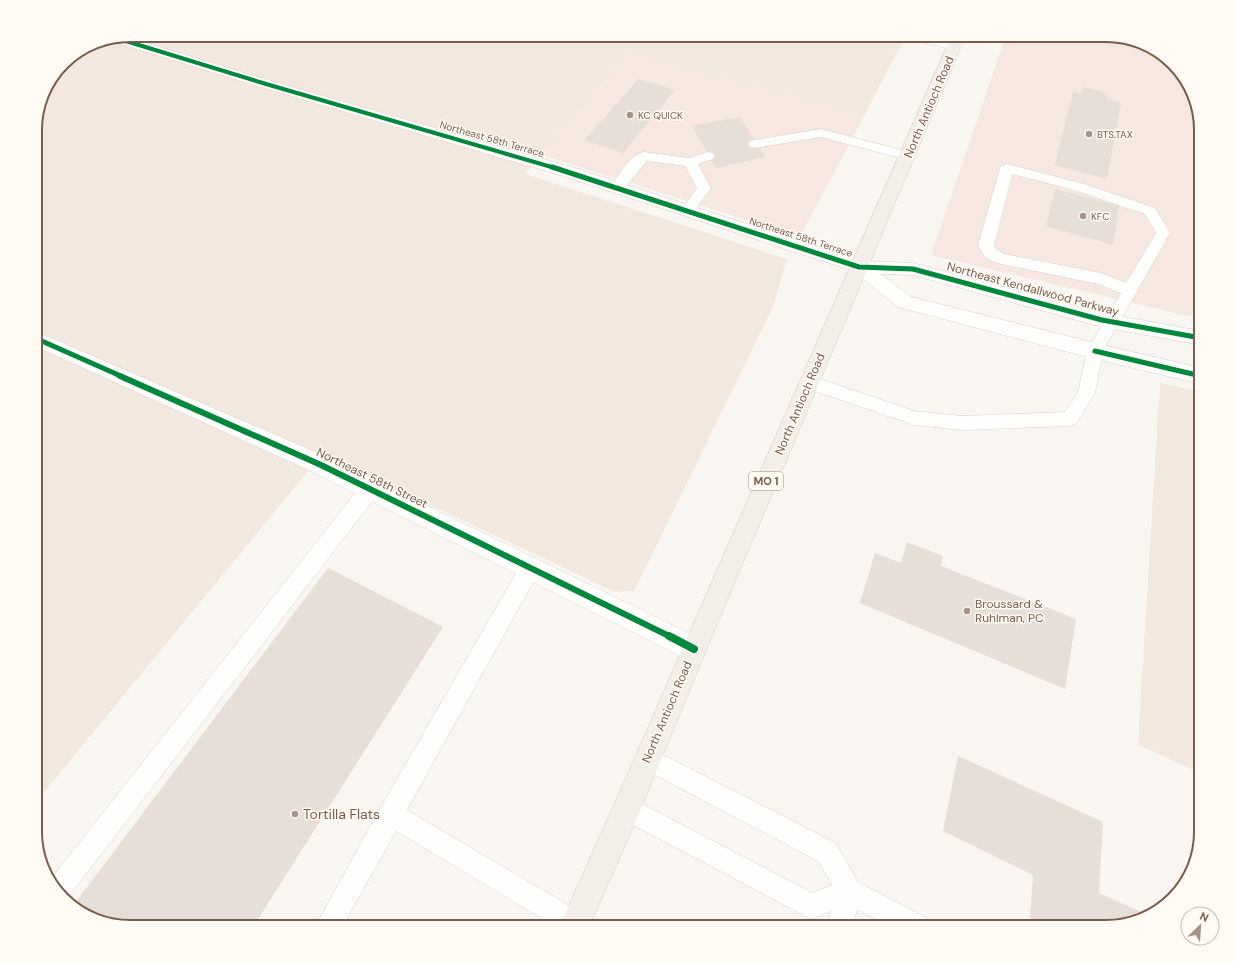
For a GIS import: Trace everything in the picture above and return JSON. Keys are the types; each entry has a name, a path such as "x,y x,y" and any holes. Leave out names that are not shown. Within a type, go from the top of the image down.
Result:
{"main road":[{"name":"North Antioch Road","path":"577,920 627,808 694,649 956,42"}],"street":[{"name":"Northeast 58th Terrace","path":"129,42 266,84 569,172 859,267"},
{"name":"Northeast Kendallwood Parkway","path":"859,267 913,269 1112,322 1194,337"},
{"path":"859,267 905,302 1095,351 1194,374"},
{"name":"Northeast 58th Street","path":"42,341 321,464 694,649"}],"lane":[{"path":"756,144 822,133 908,156"},
{"path":"618,188 633,167 644,156 690,162 708,156"},
{"path":"688,210 704,188 690,162"},
{"path":"809,382 914,418 962,423 1070,418 1086,393 1095,351 1163,233 1150,211 1079,187 1007,168 986,246 988,251 1001,259 1101,280 1130,290"},
{"path":"61,887 370,489"},
{"path":"332,920 530,568"},
{"path":"648,759 827,852 849,892 904,920"},
{"path":"627,808 812,906 849,892"},
{"path":"392,814 567,920"},
{"path":"842,920 849,892"}],"shaded area":[{"path":"124,42 902,42 864,116 629,55 525,174 787,259 773,307 634,591 615,592 322,454 42,794 42,124 45,107 54,86 64,72 76,60 96,49"},
{"path":"1004,42 1106,42 1129,45 1160,60 1176,76 1185,91 1194,124 1194,316 931,255"},
{"path":"629,55 864,116 800,237 542,155"},
{"path":"1160,383 1194,390 1194,770 1138,745"}],"building":[{"name":"KC QUICK","path":"639,79 675,90 623,153 584,140"},
{"name":"BTS.TAX","path":"1083,87 1108,93 1107,99 1121,103 1107,179 1055,165 1073,92 1081,94"},
{"path":"740,117 765,157 716,168 692,126"},
{"name":"KFC","path":"1055,189 1119,206 1113,245 1046,226"},
{"name":"Broussard & Ruhlman, PC","path":"907,542 943,556 941,566 1076,619 1065,689 860,603 875,553 901,563"},
{"path":"328,568 443,627 257,920 118,919 96,913 76,902"},
{"path":"958,756 1103,822 1099,893 1142,912 1129,917 1106,920 1034,920 1030,918 1033,875 943,831"}],"cycle path":[{"path":"129,42 266,84 569,172 859,267 913,269 1102,320 1194,337"},
{"path":"42,341 321,465 694,649"},
{"path":"1095,351 1194,374"}],"place":[{"name":"KC QUICK","path":"630,115"},
{"name":"BTS.TAX","path":"1089,134"},
{"name":"KFC","path":"1083,216"},
{"name":"Broussard & Ruhlman, PC","path":"967,611"},
{"name":"Tortilla Flats","path":"295,814"}]}
